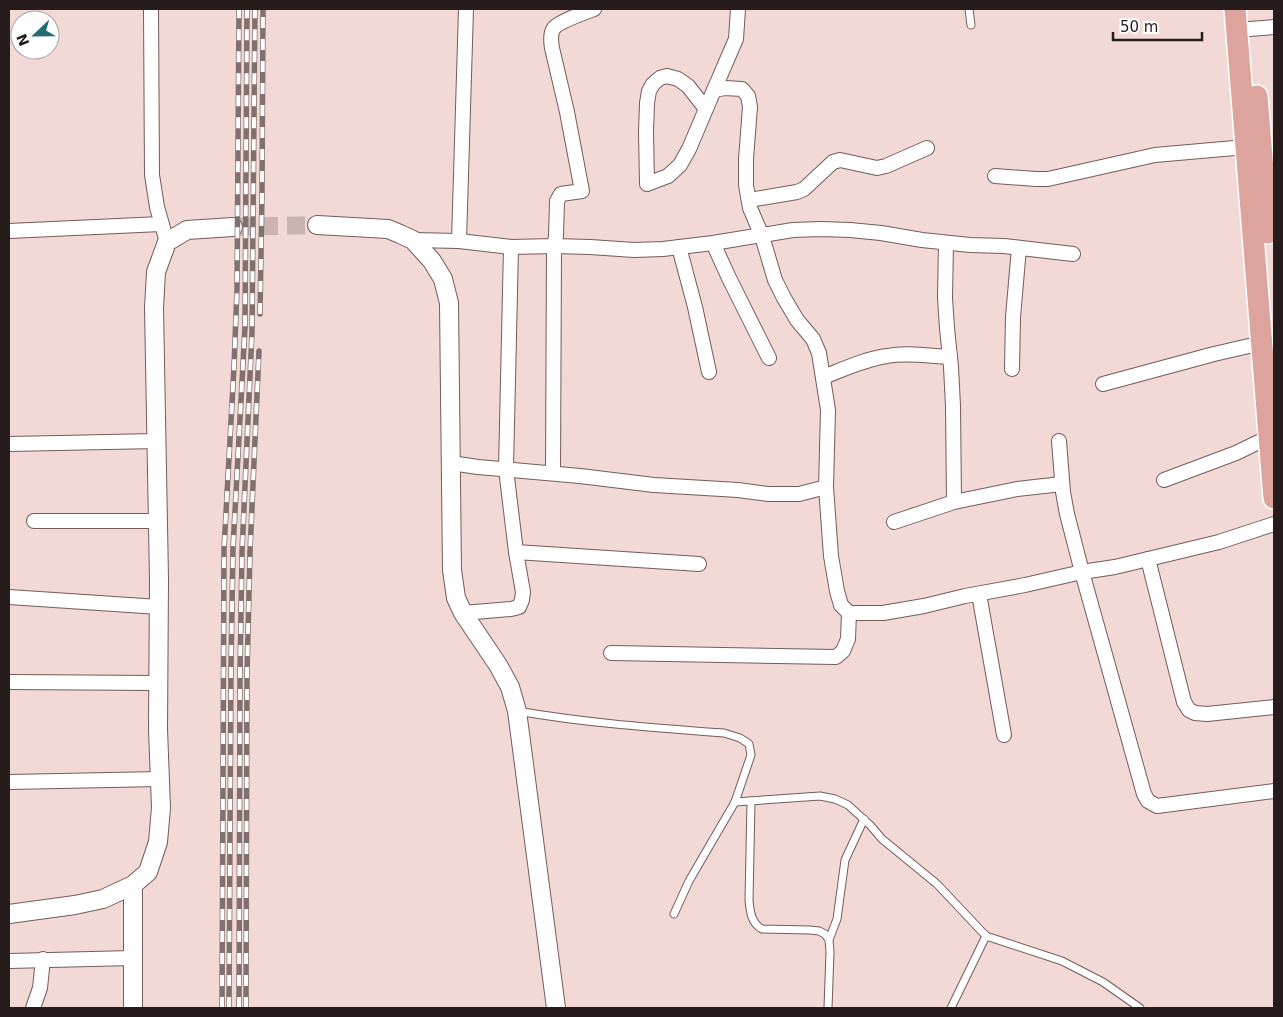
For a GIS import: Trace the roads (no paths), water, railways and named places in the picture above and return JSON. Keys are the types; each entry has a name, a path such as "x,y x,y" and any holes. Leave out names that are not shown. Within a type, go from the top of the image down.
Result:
{"main road":[{"path":"1235,9 1246,23 1261,140 1274,317"},
{"path":"1246,23 1246,147 1274,498"}],"street":[{"path":"9,914 75,905 103,899 133,885 148,872 158,842 161,808 158,729 159,607 154,308 156,272 167,242 161,224 152,175 151,9"},
{"path":"458,241 466,9"},
{"path":"554,473 554,246 557,201 561,194 582,191 551,38 553,29 558,24 594,9"},
{"path":"706,109 688,86 678,79 667,76 660,78 653,84 647,103 647,184 668,176 680,165 690,149 736,39 738,9"},
{"path":"1246,23 1274,27"},
{"path":"714,90 725,88 742,90 748,96 750,107 746,185 750,208 762,236 779,289 797,320 813,339 819,353 828,410 826,487 831,556 841,605 849,613 883,613 924,606 964,596 1115,567 1219,542 1274,524"},
{"path":"995,176 1048,179 1155,155 1246,147"},
{"path":"749,200 804,189 833,162 840,160 877,168 927,148"},
{"path":"9,231 161,224"},
{"path":"317,225 388,229 400,234 413,240 432,261 443,279 449,303 452,570 456,598 463,613 498,664 510,687 517,711 556,1008"},
{"path":"167,242 187,230 233,227"},
{"path":"413,240 458,241 511,247 590,246 634,250 713,243 793,230 850,230 946,243 1073,254"},
{"path":"713,243 728,278 769,358"},
{"path":"946,243 946,328 953,406 954,502"},
{"path":"463,613 511,609 519,607 522,600 523,592 506,469 511,247"},
{"path":"679,247 695,307 709,372"},
{"path":"1012,369 1019,248"},
{"path":"1103,384 1262,343"},
{"path":"823,377 888,355 950,357"},
{"path":"1164,480 1236,453 1269,436"},
{"path":"9,444 156,441"},
{"path":"1059,441 1062,484 1082,572 1144,794 1148,801 1157,806 1274,791"},
{"path":"451,464 478,468 554,473 654,485 738,490 768,494 799,494 826,487"},
{"path":"894,522 954,502 1016,489 1062,484"},
{"path":"34,520 158,521"},
{"path":"516,552 699,564"},
{"path":"1148,559 1184,702 1189,710 1195,713 1207,714 1274,707"},
{"path":"979,594 1004,735"},
{"path":"9,597 159,607"},
{"path":"611,653 836,657 843,652 848,639 849,613"},
{"path":"9,682 158,683"},
{"path":"9,782 160,779"},
{"path":"133,885 133,1008"},
{"path":"9,961 133,958"},
{"path":"33,1008 40,988 43,959"}],"lane":[{"path":"969,9 971,25"},
{"path":"517,711 613,725 724,733 740,738 749,744 751,755 735,802 689,881 674,914"},
{"path":"735,802 820,796 836,799 848,805 882,839 937,884 986,936 1062,961 1103,982 1140,1008"},
{"path":"751,801 749,900 753,920 757,927 762,929 819,931 825,934 829,940"},
{"path":"828,1008 829,940 837,919 845,860 864,819"},
{"path":"951,1008 986,936"}],"tunnel":[{"path":"233,227 317,225"}],"railway":[{"path":"222,1008 224,549 237,288 239,9"},
{"path":"229,1008 233,548 245,327 247,9"},
{"path":"239,1008 240,672 242,552 252,332 255,9"},
{"path":"260,314 263,9"},
{"path":"246,1008 247,674 250,552 259,351"}]}
